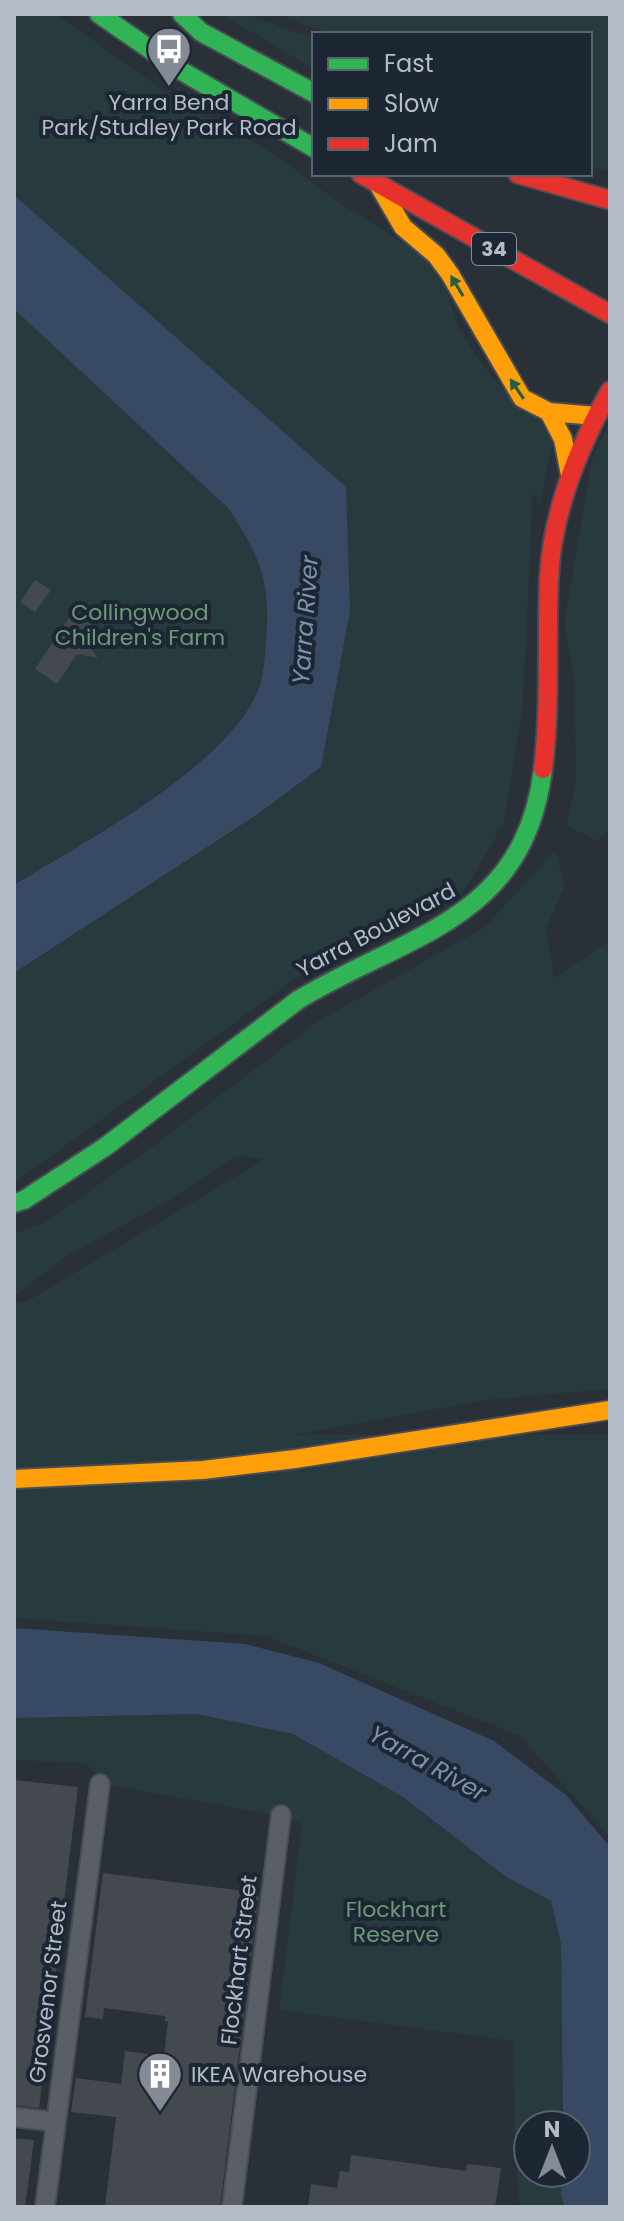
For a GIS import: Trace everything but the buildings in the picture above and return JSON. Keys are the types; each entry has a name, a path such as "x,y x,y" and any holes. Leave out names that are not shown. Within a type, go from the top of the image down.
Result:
{"street":[{"path":"99,14 180,70 312,147"},
{"path":"171,14 312,92"},
{"path":"182,14 201,32"},
{"name":"34","path":"364,176 610,314"},
{"path":"525,176 610,200"},
{"path":"378,184 403,227 436,255 450,274 522,398 549,412 596,416"},
{"name":"Yarra Boulevard","path":"14,1203 24,1200 105,1147 302,997 423,936 472,907 508,870 524,841 544,774 549,574 570,475 610,391"},
{"path":"549,412 563,439 570,475"},
{"path":"14,1479 203,1470 295,1459 610,1410"},
{"name":"Grosvenor Street","path":"45,2207 100,1784"},
{"name":"Flockhart Street","path":"232,2207 281,1815"},
{"path":"14,2117 56,2122"}],"green space":[{"path":"14,14 56,14 164,91 273,153 335,200 416,251 426,260 448,293 456,323 477,357 501,387 541,421 553,440 539,508 533,492 523,703 504,823 461,896 315,964 14,1183 14,973 258,814 321,767 350,611 14,195"},
{"path":"221,14 246,14 312,38 312,68"},
{"path":"277,14 610,14 610,171 592,166 592,32 325,32"},
{"name":"Collingwood Children's Farm","path":"14,309 229,509 256,556 265,586 267,620 259,688 242,717 218,746 152,800 14,885"},
{"path":"610,422 610,828 597,841 567,826 576,779 574,677 564,623 592,460"},
{"path":"555,851 565,886 546,928 554,978 610,940 610,1389 485,1400 294,1435 610,1435 610,1837 520,1736 266,1636 14,1618 14,1303 26,1302 265,1159 237,1156 164,1203 68,1255 14,1296 14,1233 41,1225 148,1150 317,1022 485,927"},
{"name":"Flockhart Reserve","path":"197,1714 293,1734 403,1797 505,1875 551,1901 561,1944 563,2109 515,2109 514,2041 279,2010 302,1823 111,1785 85,1763 14,1760 14,1718"},
{"name":"Flockhart Reserve","path":"518,2189 561,2189 565,2207 520,2207"}],"water":[{"name":"Yarra River","path":"14,195 346,487 350,611 321,767 258,814 14,973 14,885 152,800 218,746 242,717 259,688 264,664 267,602 256,556 229,509 14,309"},
{"name":"Yarra River","path":"14,1628 245,1644 319,1663 494,1741 566,1795 610,1847 610,2207 565,2207 561,2196 561,2189 592,2189 592,2109 563,2109 561,1944 551,1901 505,1876 403,1797 293,1734 197,1714 14,1718"}],"traffic: fast":[{"path":"99,14 180,70 312,147"},
{"path":"182,14 201,32 312,92"},
{"path":"14,1203 24,1200 105,1147 298,1000 419,938 455,916 486,891 512,860 532,820 543,769"}],"traffic: slow":[{"path":"378,184 403,227 436,255 450,274 522,398 549,412 596,416"},
{"path":"549,412 563,439 570,475"},
{"path":"14,1479 203,1470 295,1459 610,1410"}],"traffic: jam":[{"path":"365,176 610,314"},
{"path":"525,176 610,200"},
{"path":"543,769 547,721 549,578 555,529 577,458 610,391"}],"place":[{"name":"Yarra Bend Park/Studley Park Road","path":"169,88"},
{"name":"IKEA Warehouse","path":"160,2113"}]}
